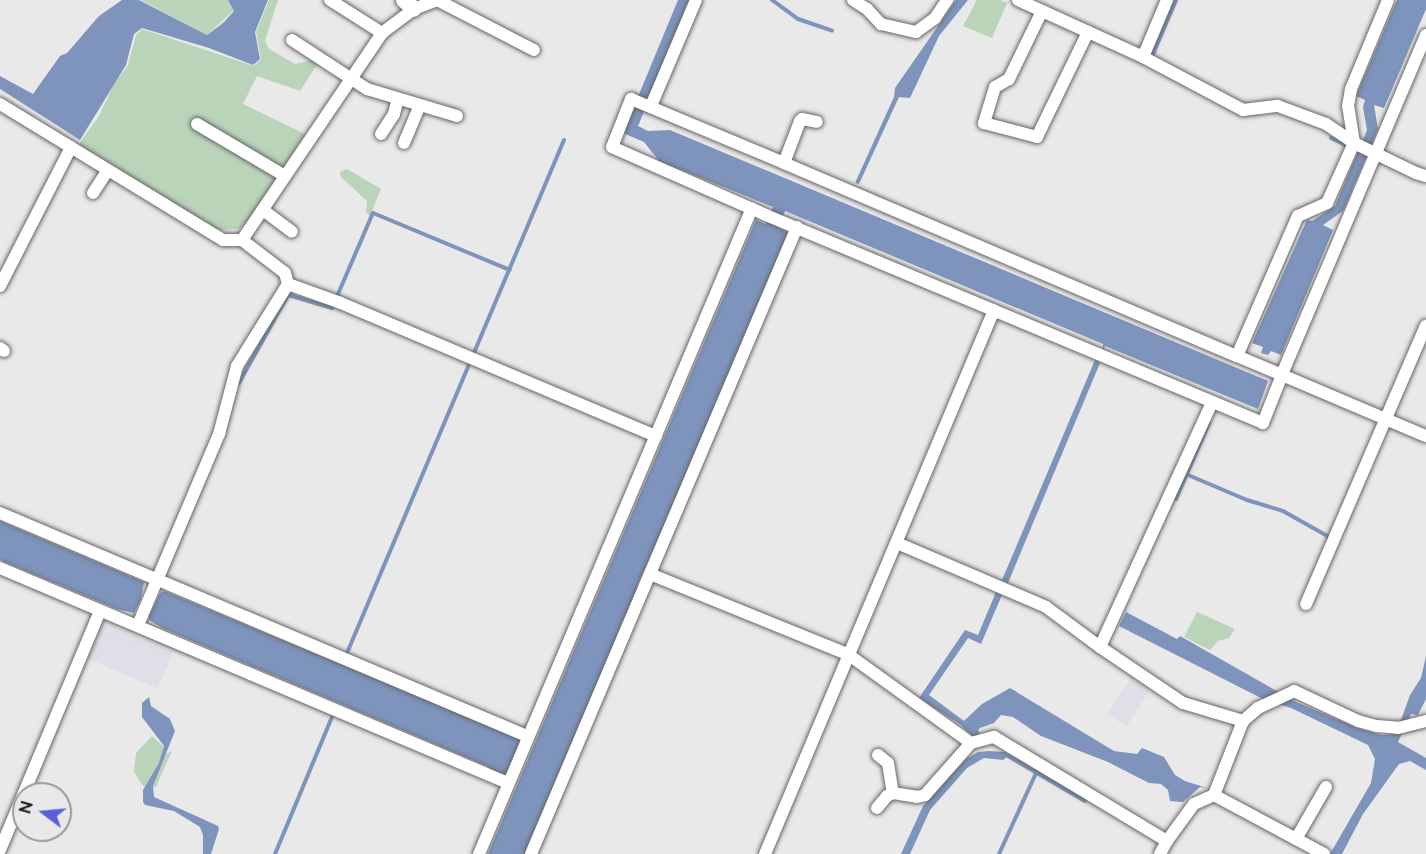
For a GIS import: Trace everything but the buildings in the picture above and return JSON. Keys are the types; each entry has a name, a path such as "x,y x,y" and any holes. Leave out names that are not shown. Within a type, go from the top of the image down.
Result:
{"street":[{"path":"330,0 382,33"},
{"path":"242,240 382,33 409,4 437,0 534,50"},
{"path":"651,106 696,0"},
{"path":"853,0 867,9 881,24 916,32 935,18 947,0"},
{"path":"1018,0 1143,57 1243,110 1278,106 1326,124 1354,143 1377,152 1416,174 1426,176"},
{"path":"1143,57 1167,0"},
{"path":"1237,356 1298,216 1327,203 1354,143 1348,106 1351,89 1388,0"},
{"path":"1042,11 1009,79 995,87 984,123 1037,138 1088,32"},
{"path":"1426,35 1282,375 1263,423 766,215 612,147 631,99 651,106 1237,356 1282,375 1386,419 1426,436"},
{"path":"292,40 367,89 457,116"},
{"path":"381,134 394,114 398,98"},
{"path":"0,104 223,240 242,240 285,273 288,284 237,366 219,434 140,622"},
{"path":"404,144 420,105"},
{"path":"784,163 802,118 817,122"},
{"path":"197,124 285,176"},
{"path":"0,286 71,147"},
{"path":"93,193 108,170"},
{"path":"479,854 752,208"},
{"path":"263,210 292,232"},
{"path":"531,854 650,574 792,225"},
{"path":"288,284 341,303 656,436"},
{"path":"765,854 994,310"},
{"path":"1306,604 1426,326"},
{"path":"1100,647 1212,402"},
{"path":"0,513 155,582 527,736"},
{"path":"897,543 1046,607 1183,703 1243,721"},
{"path":"0,568 100,611 140,622 508,783"},
{"path":"650,574 849,655 971,743"},
{"path":"0,850 100,611"},
{"path":"1160,854 1194,804 1214,795 1243,721 1258,708 1294,692 1358,721 1377,726 1398,728 1426,721"},
{"path":"877,808 887,796 893,793 916,797 925,795 971,743 994,737 1167,841"},
{"path":"878,755 888,763 893,793"},
{"path":"1296,839 1326,787"},
{"path":"1214,795 1324,854"}],"shaded area":[{"path":"108,624 173,652 158,689 87,658 101,626"},
{"path":"1131,678 1150,691 1126,727 1107,714"}],"green space":[{"path":"141,0 228,0 234,10 207,35"},
{"path":"269,0 278,0 265,41 269,49 295,64 313,60 318,63 300,91 257,76 243,104 305,134 251,220 238,229 219,230 206,226 79,144 99,116 114,84 128,65 136,35 142,29 254,66 261,59 256,32"},
{"path":"977,0 1000,0 1007,3 992,38 963,26"},
{"path":"347,169 381,189 370,216 366,212 367,201 341,177 340,172"},
{"path":"1197,612 1235,629 1229,638 1218,641 1210,650 1184,637"},
{"path":"152,736 163,746 165,755 172,751 156,787 143,786 134,772 136,753"}],"water":[{"path":"122,0 139,0 207,35 234,11 228,0 268,0 255,32 260,59 253,65 209,48 142,28 134,34 126,65 80,140 0,89 0,76 33,94 60,56 67,53 99,16"},
{"path":"678,0 691,0 638,126 648,131 670,130 1268,381 1258,409 1105,346 1103,351 1103,344 785,211 778,227 788,233 712,419 637,586 639,587 525,854 488,854 756,220 766,224 773,207 659,161 644,142 623,133"},
{"path":"956,0 968,0 939,36 910,98 899,97 859,184 855,183 894,97 895,88"},
{"path":"1397,0 1426,0 1426,9 1384,108 1374,105 1378,129 1343,211 1323,225 1333,230 1281,355 1271,351 1268,355 1261,353 1263,347 1252,343 1307,220 1312,221 1335,206 1367,130 1363,107 1365,100 1356,96"},
{"path":"1095,360 1100,363 1008,583 1002,580"},
{"path":"0,521 144,582 141,599 134,613 117,609 0,560"},
{"path":"164,591 519,738 521,741 508,773 503,775 490,770 489,767 162,628 149,620 149,616 160,593"},
{"path":"996,592 1002,595 981,644 968,638 929,695 964,721 982,704 1010,688 1114,751 1137,754 1142,748 1164,757 1175,775 1207,788 1200,787 1183,802 1170,801 1168,790 1161,784 1149,783 1108,762 1041,736 1013,717 1001,715 994,723 980,728 978,730 980,733 973,737 961,725 919,698 965,630 978,635"},
{"path":"1126,612 1177,639 1180,636 1296,702 1360,729 1382,735 1394,734 1397,731 1410,695 1421,678 1426,656 1426,699 1418,715 1411,714 1398,742 1426,758 1426,770 1410,761 1399,764 1363,814 1342,854 1330,854 1371,783 1375,759 1368,745 1291,708 1263,699 1119,626"},
{"path":"149,697 151,706 170,719 175,731 153,786 154,797 218,826 211,854 203,854 203,835 200,827 174,811 145,805 143,802 143,790 159,763 164,746 142,717 142,703"},
{"path":"978,752 1006,752 1008,756 1003,760 984,758 967,768 930,810 910,854 901,854 923,806 966,759"}],"waterway":[{"path":"772,0 798,19 832,31"},
{"path":"1153,54 1176,0"},
{"path":"1331,138 1346,145"},
{"path":"347,653 564,140"},
{"path":"239,383 288,295 332,308 373,213 510,270"},
{"path":"1176,499 1209,423"},
{"path":"1188,475 1247,500 1283,511 1329,537 1328,540"},
{"path":"275,854 333,715"},
{"path":"1008,756 1085,801"},
{"path":"999,854 1037,771"}]}
